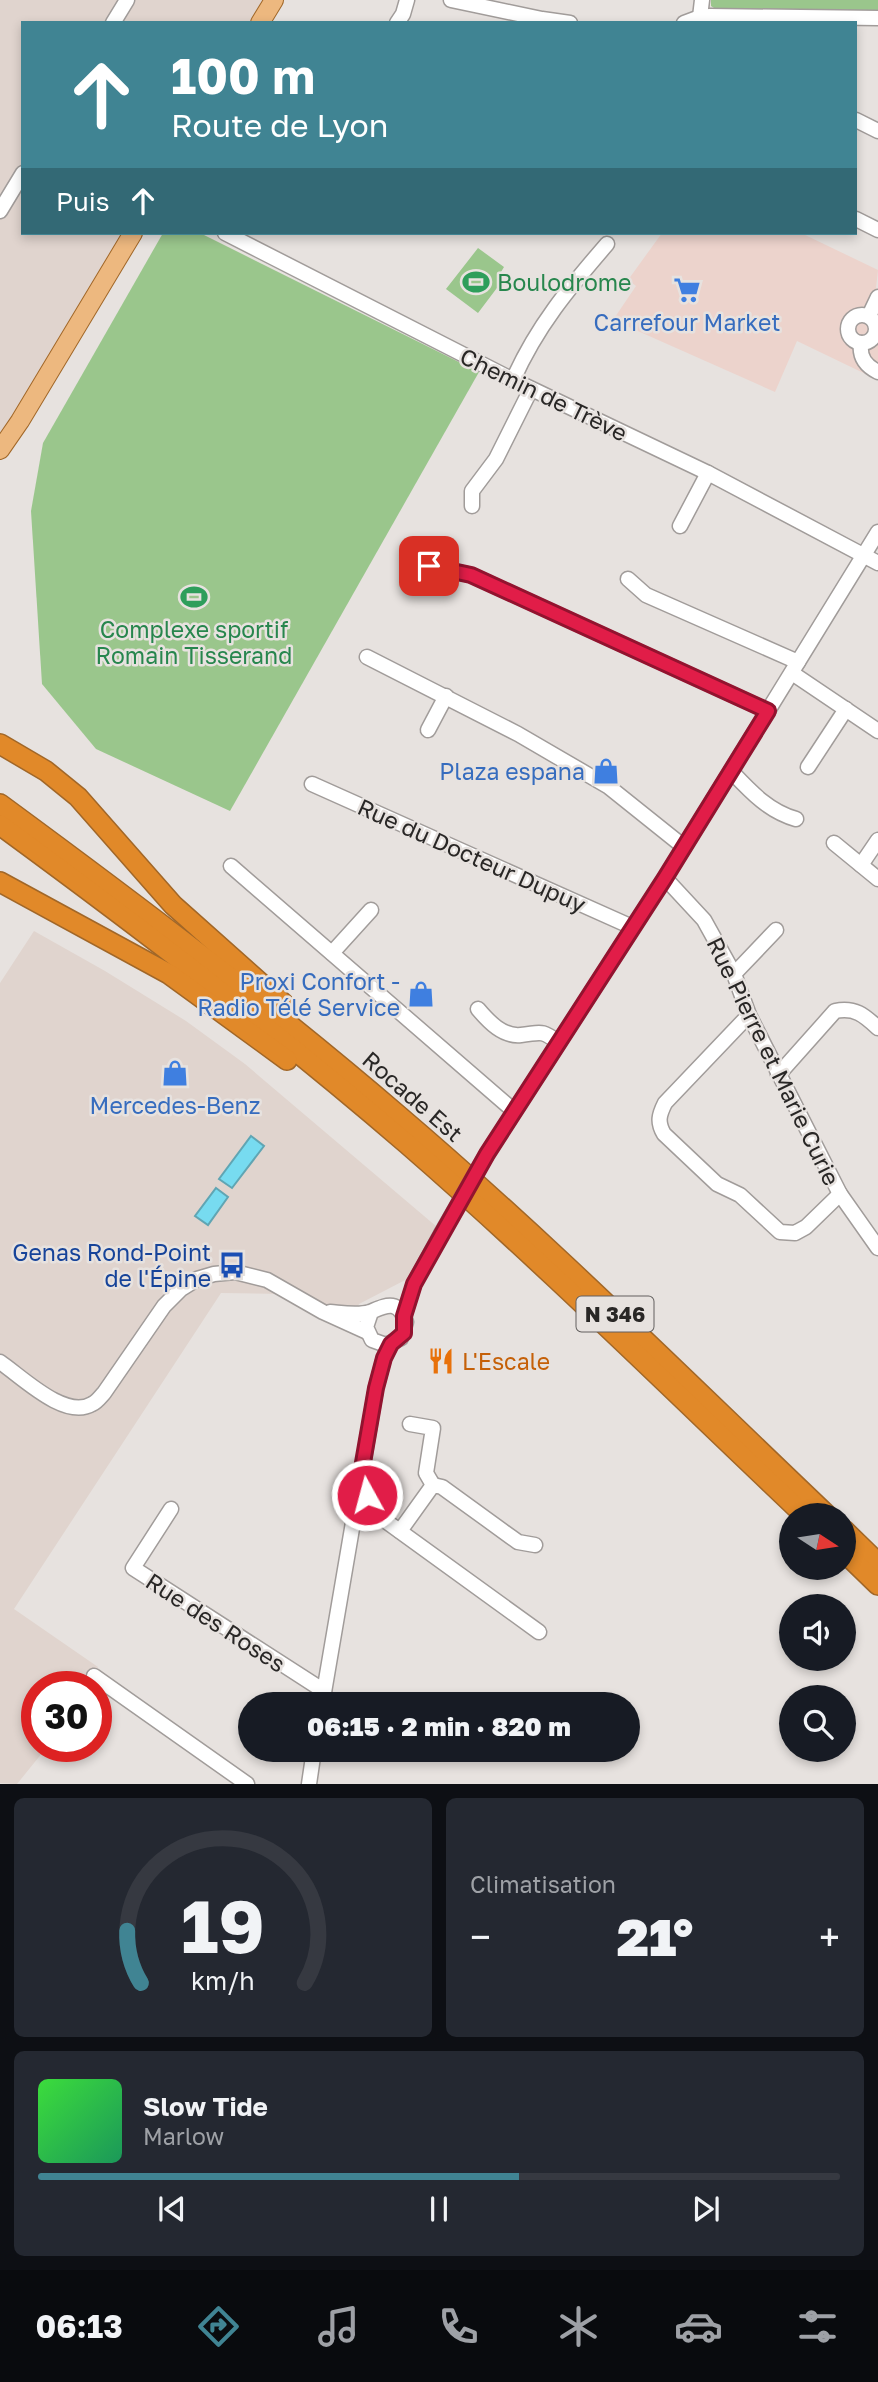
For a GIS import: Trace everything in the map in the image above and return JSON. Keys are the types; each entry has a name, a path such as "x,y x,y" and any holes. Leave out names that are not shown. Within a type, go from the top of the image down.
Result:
{"highway":[{"path":"0,744 46,771 78,797 182,915 398,1103 400,1116"},
{"name":"Rocade Est","path":"0,804 222,970 400,1116 491,1196 814,1503"},
{"name":"Rocade Est","path":"0,825 213,984 409,1146 528,1254 791,1503"},
{"path":"0,882 191,989 330,1092 392,1143 409,1146"},
{"path":"856,1542 878,1563"},
{"path":"856,1564 878,1585"}],"main road":[{"path":"261,21 274,0"},
{"path":"0,450 133,235"}],"street":[{"path":"114,21 127,0"},
{"path":"398,21 407,0"},
{"path":"452,0 556,21"},
{"path":"702,0 702,20 792,16 878,18"},
{"path":"857,120 878,131"},
{"path":"0,211 21,176"},
{"path":"857,220 878,230"},
{"name":"Chemin de Trève","path":"229,235 531,389 708,473 878,563"},
{"path":"513,380 541,324 607,244"},
{"path":"860,343 871,340 876,333 874,323 878,297"},
{"path":"874,323 860,315 849,323 850,336 860,343 865,363 878,372"},
{"path":"472,506 472,491 496,459 531,389"},
{"path":"680,526 708,473"},
{"path":"324,1692 376,1388 384,1358 391,1344 404,1333 404,1316 414,1284 487,1154 665,878 878,532"},
{"path":"429,566 471,575 768,711"},
{"path":"628,579 646,595 795,668 878,731"},
{"path":"367,657 446,696 609,787 684,847"},
{"path":"428,730 446,696"},
{"path":"808,767 846,709"},
{"path":"731,771 760,801 782,815 796,819"},
{"name":"Rue du Docteur Dupuy","path":"312,783 632,927"},
{"path":"861,865 878,840"},
{"path":"834,844 878,879"},
{"path":"231,866 514,1111"},
{"name":"Rue Pierre et Marie Curie","path":"665,878 704,920 734,974 749,1016 840,1194 878,1248"},
{"path":"332,953 371,910"},
{"path":"734,974 776,930"},
{"path":"778,1075 835,1011 849,1009 862,1013 878,1028"},
{"path":"478,1010 493,1026 511,1035 544,1032 558,1042"},
{"path":"749,1016 665,1103 658,1116 660,1127 664,1134 717,1184 740,1195 780,1231 795,1233 806,1227 840,1194"},
{"path":"0,1362 68,1408 92,1404 104,1393 164,1306 181,1289 197,1279 230,1272 267,1280 370,1336 381,1345 391,1344"},
{"path":"323,1312 371,1312 414,1284"},
{"path":"385,1305 395,1307 404,1316"},
{"path":"371,1312 366,1322 376,1388"},
{"path":"410,1424 433,1428 426,1473 433,1485 442,1487 519,1542 535,1545"},
{"path":"361,1474 369,1484 367,1495 379,1516"},
{"path":"400,1531 433,1485"},
{"path":"356,1507 379,1516 539,1632"},
{"name":"Rue des Roses","path":"171,1509 133,1568 314,1692"},
{"path":"351,1534 379,1516"},
{"path":"112,1689 247,1783"},
{"path":"309,1783 312,1762"}],"shaded area":[{"path":"0,0 263,0 250,21 21,21 21,235 124,235 33,390 0,433"},
{"path":"661,235 805,235 878,270 878,380 797,341 775,392 613,320 636,286 628,280"},
{"path":"34,931 186,1021 245,1064 437,1227 411,1277 359,1304 353,1320 285,1294 221,1293 14,1609 98,1667 96,1671 21,1671 21,1762 35,1762 17,1784 0,1783 0,983"}],"green space":[{"path":"711,0 878,0 878,11 717,10 711,6"},
{"name":"Complexe sportif Romain Tisserand","path":"162,235 204,235 479,372 230,811 96,749 42,684 31,511 43,443"},
{"name":"Boulodrome","path":"478,248 504,267 501,272 506,276 478,313 446,289"}],"water":[{"path":"251,1136 264,1146 232,1188 219,1179"},
{"path":"216,1188 228,1197 208,1225 195,1216"}],"place":[{"name":"Boulodrome","path":"476,282"},
{"name":"Carrefour Market","path":"687,290"},
{"name":"Complexe sportif Romain Tisserand","path":"194,597"},
{"name":"Plaza espana","path":"606,771"},
{"name":"Proxi Confort - Radio Télé Service","path":"421,994"},
{"name":"Mercedes-Benz","path":"175,1073"},
{"name":"Genas Rond-Point de l'Épine","path":"232,1265"},
{"name":"L'Escale","path":"441,1361"}],"route":[{"path":"367,1495 369,1484 361,1474 376,1388 384,1358 391,1344 401,1338 406,1328 404,1316 414,1284 487,1154 665,878 768,711 471,575 429,566"}]}
